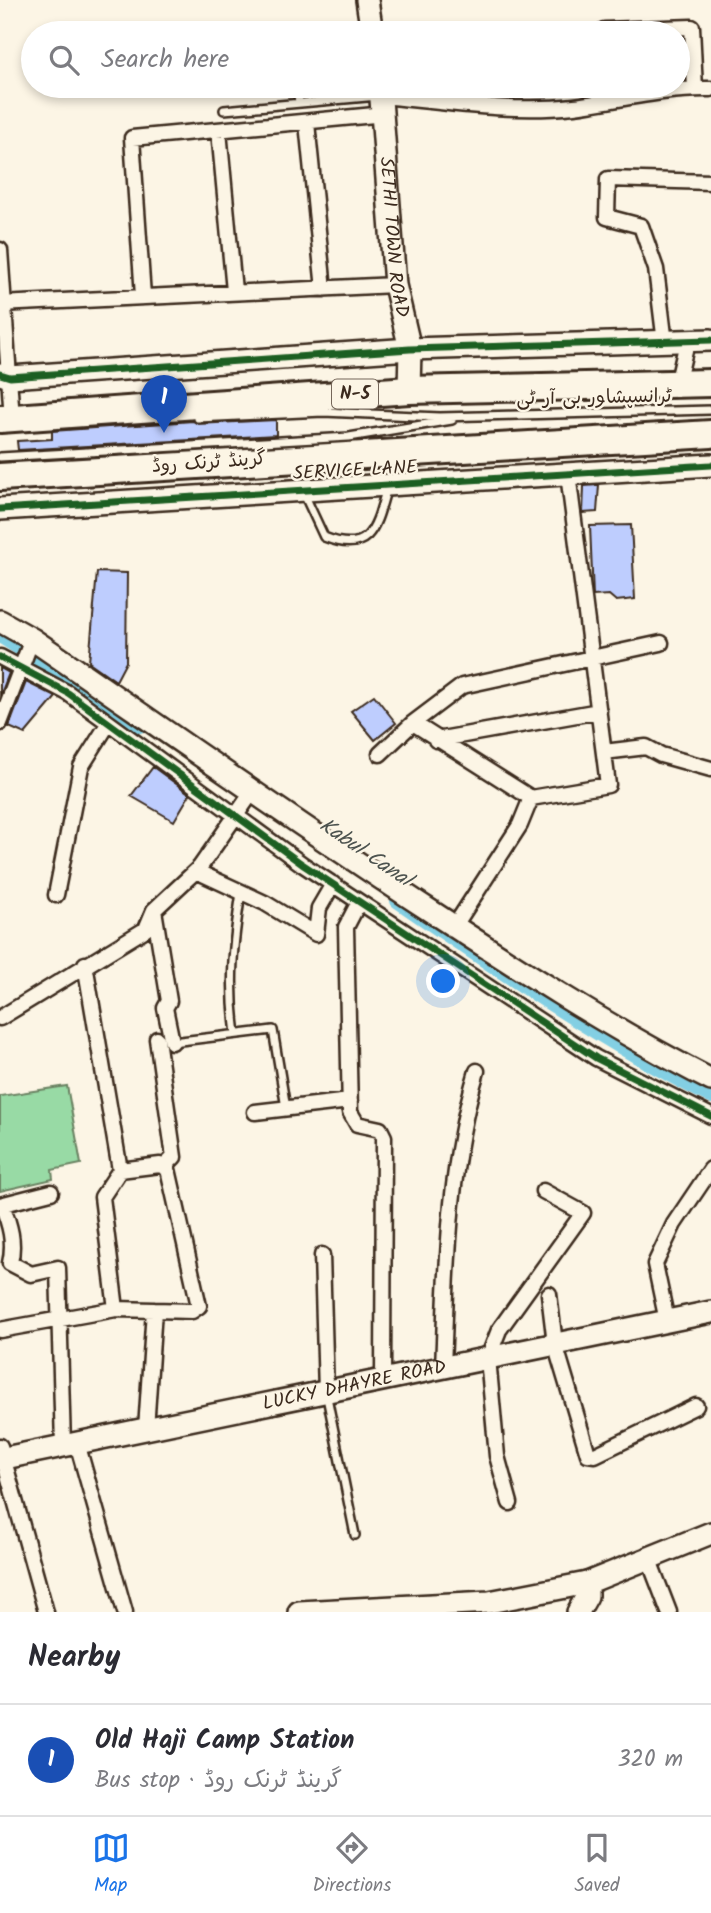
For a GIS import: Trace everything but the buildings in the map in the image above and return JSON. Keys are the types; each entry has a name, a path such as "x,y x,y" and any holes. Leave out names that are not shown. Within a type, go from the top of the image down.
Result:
{"highway":[{"name":"N-5","path":"6,419 410,390 711,383"},
{"name":"گرینڈ ٹرنک روڈ","path":"0,477 413,449 711,434"}],"main road":[{"path":"367,0 370,21"},
{"name":"SETHI TOWN ROAD","path":"382,98 396,285 410,349 410,390"},
{"path":"5,376 410,349 711,340"},
{"path":"394,484 413,449"},
{"name":"SERVICE LANE","path":"0,509 711,466"},
{"path":"0,621 527,976 639,1043 711,1080"},
{"name":"LUCKY DHAYRE ROAD","path":"1,1454 146,1429 711,1312"},
{"path":"299,1612 488,1602 587,1583 711,1533"},
{"path":"578,1612 587,1596 587,1583"}],"street":[{"path":"690,27 695,89"},
{"path":"690,89 711,89"},
{"path":"144,296 132,138 307,123 382,98 478,105 571,106 591,98"},
{"path":"307,123 324,289"},
{"path":"219,131 234,291"},
{"path":"665,343 652,258 640,226 607,217 608,179 711,182"},
{"path":"0,250 6,419"},
{"path":"2,304 396,285"},
{"path":"677,385 687,342"},
{"path":"413,723 530,798 608,785 568,474"},
{"path":"0,723 32,641"},
{"path":"380,754 413,723 462,686 661,643"},
{"path":"0,657 22,665 68,693 332,884 596,1058 711,1116"},
{"path":"436,740 598,711"},
{"path":"57,895 81,767 108,724"},
{"path":"604,752 646,747 661,755 711,769"},
{"path":"0,1018 146,929 154,910 196,871 252,792"},
{"path":"454,927 520,825 530,798"},
{"path":"196,871 241,892 316,934 319,908 332,884"},
{"path":"359,902 346,928 350,1112 357,1124 380,1129 384,1137 383,1380"},
{"path":"120,1170 165,1166 174,1157 162,1042 164,1009 169,1001 154,910"},
{"path":"85,964 113,1116 120,1170 102,1197 116,1309"},
{"path":"443,1367 448,1232 463,1117 477,1072"},
{"path":"255,1112 350,1101"},
{"path":"0,1330 116,1309 192,1311 199,1306 165,1166"},
{"path":"667,1321 655,1264 674,1224 711,1170"},
{"path":"510,1503 497,1456 488,1358 499,1330 583,1213 542,1191"},
{"path":"51,1192 1,1205 10,1226 13,1252 9,1264 31,1274 58,1268 70,1444 125,1612"},
{"path":"322,1255 326,1392"},
{"path":"549,1294 555,1344 588,1454 595,1455 696,1406"},
{"path":"146,1429 154,1310"},
{"path":"1,1454 46,1612"},
{"path":"649,1560 669,1612"}],"lane":[{"path":"298,98 299,103"},
{"path":"224,110 382,98"},
{"name":"ٹرانسپشاور بی آر ٹی","path":"184,419 323,412 477,416 711,411"},
{"name":"ٹرانسپشاور بی آر ٹی","path":"0,457 349,437 477,416"},
{"path":"302,490 324,537 348,543 368,537 375,528 394,484"},
{"path":"236,1034 230,995 230,959 241,892"},
{"path":"162,1042 273,1030 286,1108"},
{"path":"326,1392 355,1535"}],"green space":[{"path":"67,1086 81,1164 52,1170 53,1179 0,1191 0,1096"}],"waterway":[{"name":"Kabul Canal","path":"0,636 140,726"},
{"name":"Kabul Canal","path":"397,901 590,1029 711,1097"}],"cycle path":[{"path":"0,374 10,377 410,349 711,340"},
{"path":"0,509 711,465"},
{"path":"0,657 68,693 302,864 596,1058 711,1116"}],"place":[{"name":"Old Haji Camp Station","path":"164,433"}]}
